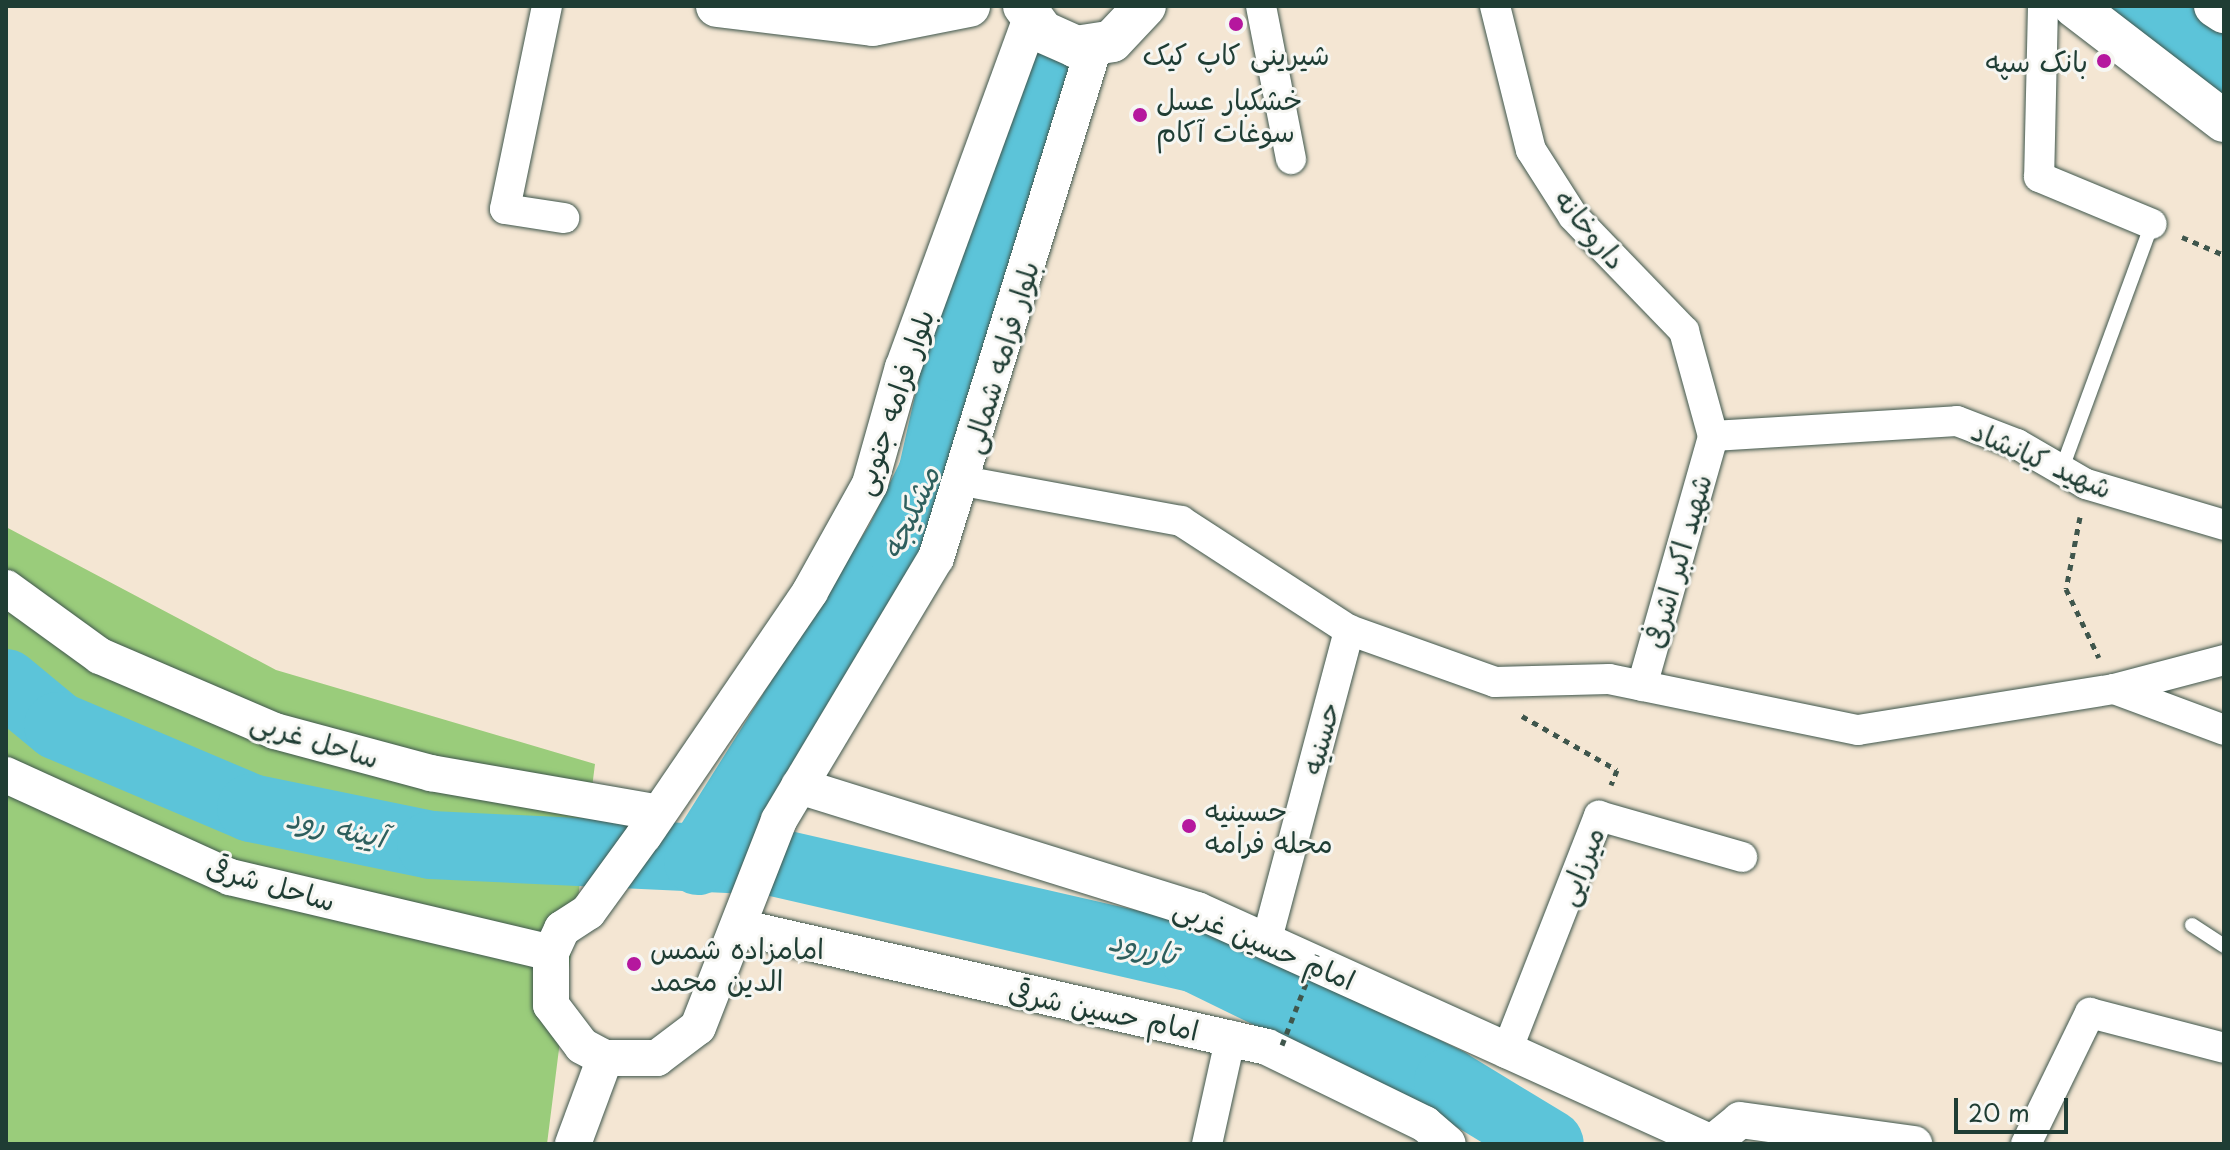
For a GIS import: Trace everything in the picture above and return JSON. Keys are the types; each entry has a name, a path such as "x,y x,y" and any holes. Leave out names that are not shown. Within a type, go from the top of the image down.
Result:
{"main road":[{"path":"717,6 873,25 969,6"},
{"path":"1027,12 1058,41 1094,47 1128,30 1145,6"},
{"path":"2074,6 2224,121"},
{"path":"2215,6 2224,12"}],"street":[{"path":"547,6 505,209 564,218"},
{"path":"1261,6 1291,159"},
{"name":"داروخانه","path":"1495,6 1531,150 1573,216 1684,331 1713,436"},
{"path":"2043,6 2039,177 2152,224"},
{"name":"بلوار فرامه جنوبی","path":"551,953 562,929 588,912 810,592 870,484 903,367 1027,12"},
{"name":"بلوار فرامه شمالی","path":"605,1058 644,1060 680,1046 710,1003 714,977 743,918 779,820 936,558 963,481 1094,47"},
{"name":"شهید کیانشاد","path":"1713,436 1957,421 2074,478 2224,525"},
{"name":"شهید اکبر اشرفی","path":"1642,686 1713,436"},
{"path":"963,481 1181,521 1349,630 1495,682 1609,679 1858,730 2114,689 2224,660"},
{"name":"ساحل غربی","path":"6,588 100,656 275,731 431,773 649,823"},
{"name":"حسنیه","path":"1267,939 1349,630"},
{"path":"2114,689 2224,730"},
{"name":"ساحل شرقی","path":"6,775 230,877 551,953"},
{"name":"امام حسین غربی","path":"799,786 1267,939 1506,1053 1713,1143"},
{"name":"میرزایی","path":"1506,1053 1599,816 1742,857"},
{"name":"امام حسین شرقی","path":"743,918 1231,1036 1425,1124 1446,1144"},
{"path":"551,953 547,979 557,1016 582,1046 605,1058 573,1144"},
{"path":"2026,1144 2090,1013 2224,1048"},
{"path":"1207,1144 1231,1036"},
{"path":"1713,1143 1740,1120 1914,1144"}],"lane":[{"path":"2074,478 2152,224"},
{"path":"2192,925 2224,946"}],"path":[{"path":"2152,224 2224,255"},
{"path":"2074,478 2066,589 2114,689"},
{"path":"1495,682 1498,702 1617,770 1599,816"},
{"path":"1282,1045 1317,955"}],"green space":[{"path":"6,527 276,670 595,764 547,1144 6,1144"}],"waterway":[{"name":"مشکیجه","path":"2142,6 2224,72"},
{"name":"مشکیجه","path":"698,861 898,544 932,474 956,368 1049,79"},
{"name":"تاررود","path":"6,683 58,726 251,808 431,845 769,861 1194,958 1448,1082 1550,1144"}],"place":[{"name":"شیرینی کاپ کیک","path":"1236,24"},
{"name":"بانک سپه","path":"2104,61"},
{"name":"خشکبار عسل سوغات آکام","path":"1140,115"},
{"name":"حسینیه محله فرامه","path":"1189,826"},
{"name":"امامزاده شمس الدین محمد","path":"634,964"}],"water label":[{"name":"آیینه رود","path":"336,826"}]}
